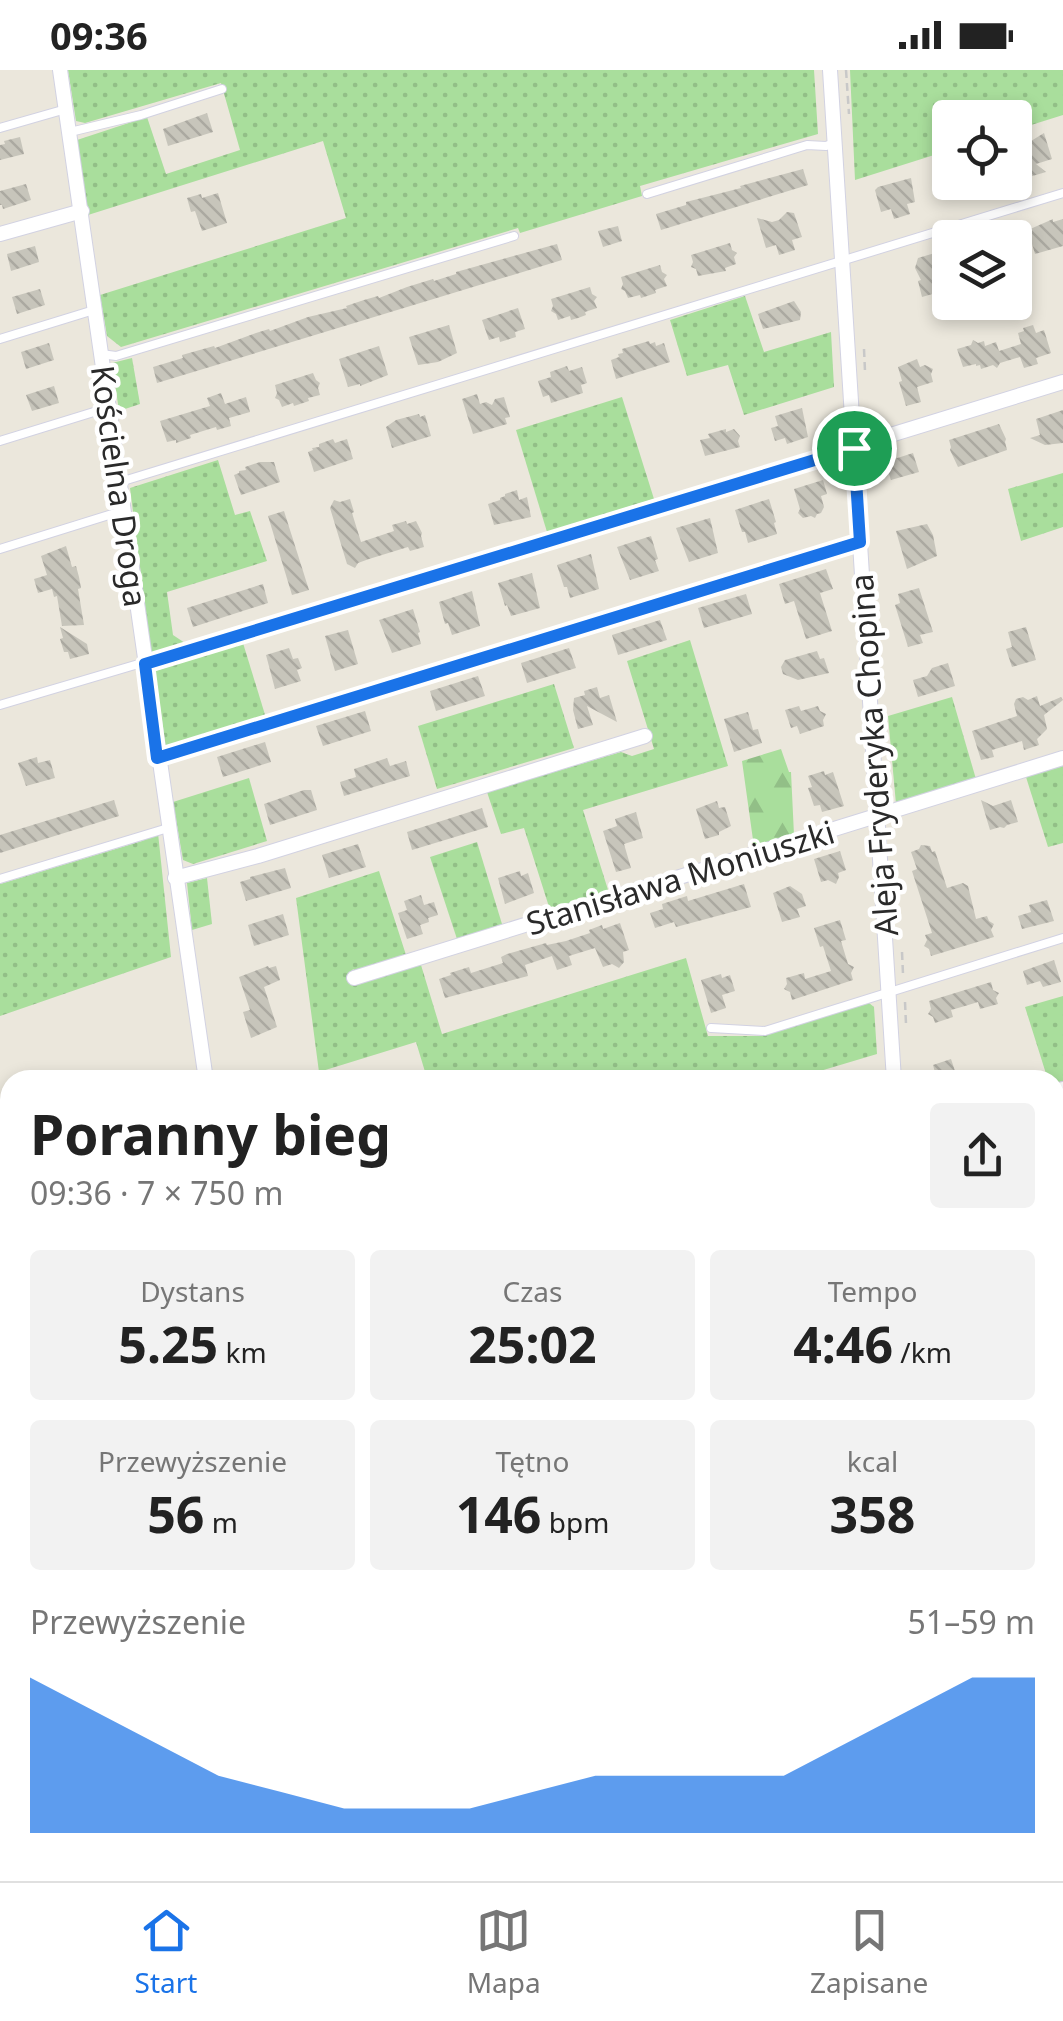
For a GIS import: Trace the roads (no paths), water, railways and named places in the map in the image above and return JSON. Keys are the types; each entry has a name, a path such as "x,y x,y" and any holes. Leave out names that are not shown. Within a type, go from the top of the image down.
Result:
{"street":[{"name":"Kościelna Droga","path":"60,70 205,1070"},
{"name":"Aleja Fryderyka Chopina","path":"830,70 893,1070"},
{"path":"0,234 82,210"},
{"path":"145,664 1063,382"},
{"path":"176,878 645,736"},
{"name":"Stanisława Moniuszki","path":"354,978 1063,758"}],"lane":[{"path":"70,132 222,89"},
{"path":"0,128 66,108"},
{"path":"646,194 807,145 834,143"},
{"path":"120,482 1063,193"},
{"path":"101,354 116,356 514,236"},
{"path":"0,339 94,310"},
{"path":"0,441 110,407"},
{"path":"0,548 125,510"},
{"path":"157,758 860,542"},
{"path":"0,706 145,664"},
{"path":"0,879 169,828"},
{"path":"712,1028 765,1031 1063,938"}]}
